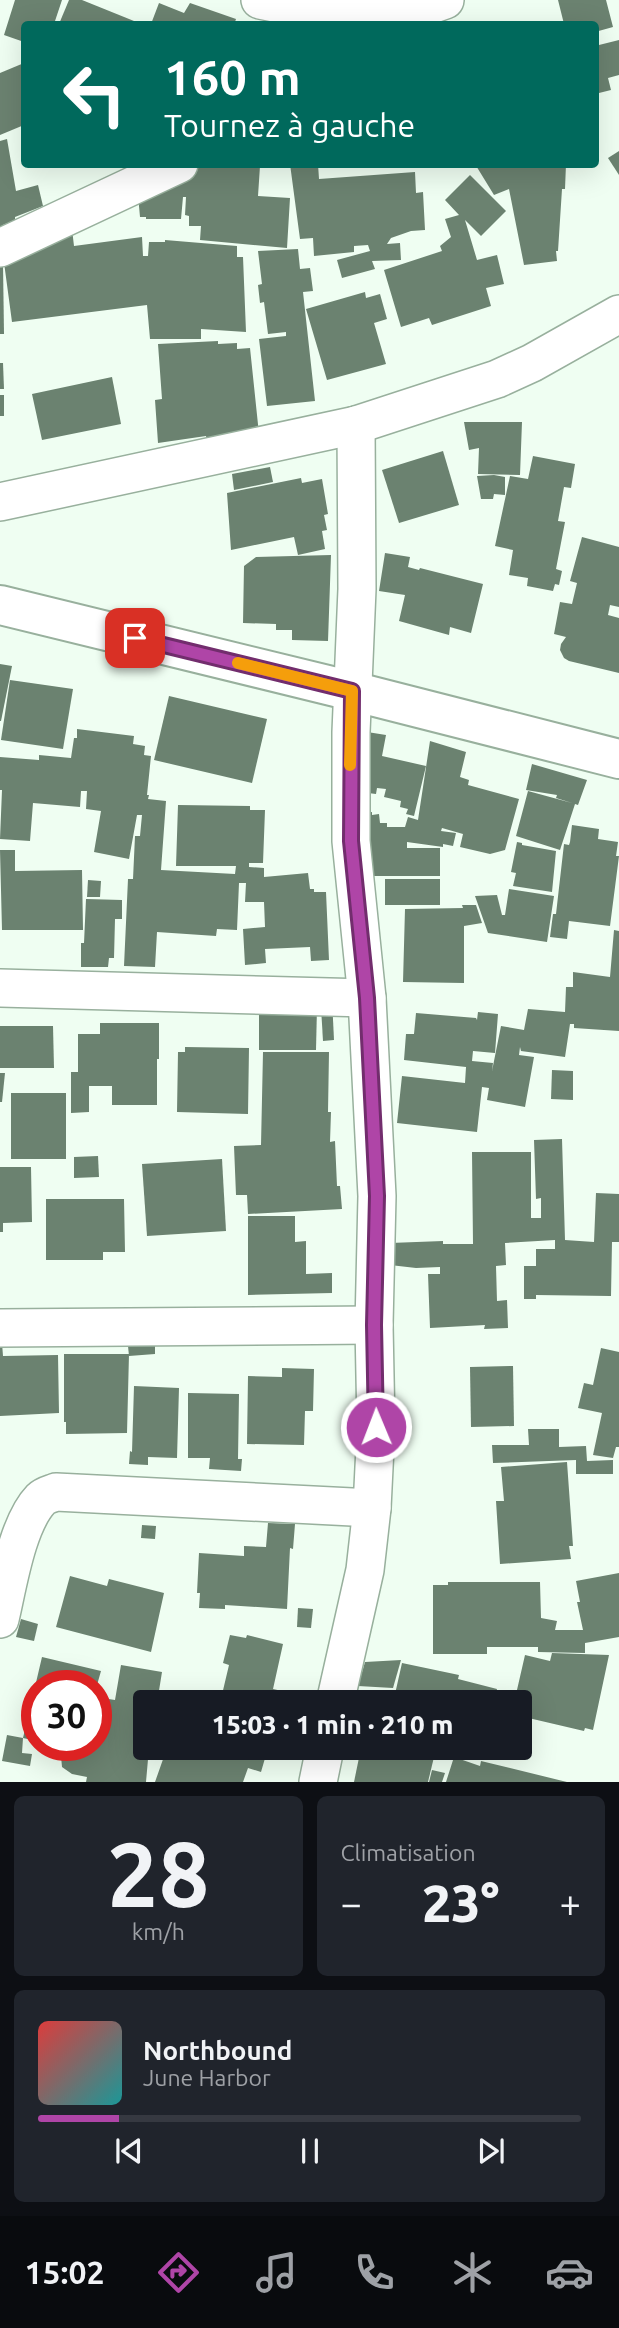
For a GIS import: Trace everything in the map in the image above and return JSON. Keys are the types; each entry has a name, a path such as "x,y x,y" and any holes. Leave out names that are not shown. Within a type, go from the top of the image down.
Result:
{"main road":[{"path":"0,605 619,759"}],"street":[{"path":"260,0 318,18 411,12 445,0"},
{"path":"0,248 170,168"},
{"path":"0,502 356,425 497,379 532,363 619,314"},
{"path":"338,1690 365,1570 372,1508 376,1427 374,1325 377,1196 367,998 351,841 356,425"},
{"path":"0,988 367,998"},
{"path":"0,1328 374,1325"},
{"path":"0,1619 15,1553 32,1512 43,1497 56,1492 372,1508"},
{"path":"318,1782 323,1760"}],"building":[{"path":"15,0 62,0 55,21 21,21 21,41 4,35"},
{"path":"69,0 82,0 134,21 60,21"},
{"path":"558,0 606,0 613,27 599,31 599,21 563,21"},
{"path":"159,3 184,13 190,3 236,19 235,21 152,21"},
{"path":"619,40 619,75 608,78 611,90 599,93 599,45"},
{"path":"21,64 21,126 0,135 0,73"},
{"path":"7,139 16,191 38,185 43,206 15,217 15,220 3,225 5,229 0,230 0,141"},
{"path":"619,151 619,175 608,158"},
{"path":"184,168 260,168 258,196 290,198 287,248 200,240 201,226 189,226 189,216 185,215 186,197 183,197 181,219 146,219 140,217 138,195"},
{"path":"291,168 318,168 319,179 415,172 416,193 423,192 425,230 411,231 391,238 387,244 400,243 401,260 372,261 375,269 342,278 337,260 370,251 368,245 354,246 354,252 314,256 313,238 300,239"},
{"path":"477,168 566,168 557,261 524,265 509,189 494,195"},
{"path":"470,175 506,211 481,236 465,220 477,260 497,255 504,284 486,288 491,306 432,325 429,318 401,327 384,270 442,251 440,246 451,237 445,219 459,215 445,200"},
{"path":"71,221 74,246 142,237 143,256 148,256 149,242 165,240 237,246 237,257 243,257 246,332 201,329 201,339 150,339 147,305 12,322 3,255"},
{"path":"298,249 300,269 310,268 313,291 303,292 315,401 267,406 259,339 286,336 286,332 268,334 264,302 260,303 258,285 262,284 258,251"},
{"path":"0,264 3,264 4,334 0,334"},
{"path":"365,292 366,298 380,294 387,319 374,323 386,364 327,380 306,309"},
{"path":"218,341 218,344 237,343 237,349 250,348 259,434 208,445 206,436 158,443 155,400 162,399 158,344"},
{"path":"0,363 3,363 4,389 0,389"},
{"path":"112,377 121,424 42,440 32,394"},
{"path":"0,395 4,395 4,416 0,416"},
{"path":"464,422 522,422 520,475 478,474 479,448 469,450"},
{"path":"443,451 459,505 399,523 382,470"},
{"path":"533,456 575,464 571,488 564,487 558,521 565,522 556,569 562,571 559,585 555,584 553,591 527,586 528,578 509,575 513,550 495,546 510,476 528,479"},
{"path":"270,467 273,482 234,490 232,474"},
{"path":"477,476 505,477 505,495 494,494 493,499 481,499"},
{"path":"301,478 302,483 322,479 328,514 324,515 327,530 322,531 325,549 298,555 294,537 231,550 227,493"},
{"path":"582,537 619,547 619,607 610,605 608,615 619,618 619,673 564,658 560,650 566,637 554,634 560,602 572,604 577,583 570,581"},
{"path":"385,553 410,557 408,567 483,584 471,633 450,627 449,635 399,621 405,595 379,591"},
{"path":"331,555 328,641 292,640 292,630 276,630 276,624 243,623 244,566 256,557"},
{"path":"0,664 12,666 1,721 0,721"},
{"path":"10,680 73,689 63,749 1,740"},
{"path":"169,696 267,719 252,783 154,760"},
{"path":"77,729 134,736 133,744 145,746 144,755 151,756 148,799 166,801 161,870 235,874 236,866 176,866 178,805 250,806 250,810 265,810 263,863 249,863 249,867 264,868 264,877 308,873 310,889 314,889 314,892 326,892 329,960 311,961 310,947 265,949 266,963 245,965 243,929 265,927 264,902 245,902 246,883 239,883 237,930 217,929 216,936 157,932 155,967 124,966 128,879 133,879 135,836 140,836 142,815 137,815 129,859 94,852 101,811 86,809 87,791 81,791 80,807 33,803 30,841 0,839 0,757 39,760 39,755 71,758"},
{"path":"361,731 386,735 382,756 426,766 414,816 406,814 408,809 400,807 401,801 384,797 386,789 377,788 376,794 352,791"},
{"path":"430,741 466,752 460,777 469,780 468,785 519,799 505,850 490,854 460,847 463,834 442,828 441,831 456,833 453,846 407,842 407,848 440,848 440,876 367,876 364,813 379,814 380,823 387,823 387,827 405,827 408,817 418,820"},
{"path":"532,764 587,780 578,805 575,804 560,850 516,836 528,791 572,803 556,798 557,795 526,790"},
{"path":"572,825 599,829 598,839 618,842 616,856 619,856 610,926 569,921 567,939 550,937 553,914 556,914 564,844 569,845"},
{"path":"517,842 556,851 552,892 513,886 516,873 511,872"},
{"path":"0,850 15,850 15,871 82,870 83,930 2,930"},
{"path":"385,879 440,879 440,905 385,905"},
{"path":"88,880 101,881 100,897 87,897"},
{"path":"509,889 554,896 547,942 488,933 475,896 497,895 502,915 505,915"},
{"path":"86,899 122,900 122,919 115,919 114,958 109,958 108,967 81,967"},
{"path":"462,905 476,905 482,923 464,926 464,983 403,982 405,909 463,908"},
{"path":"614,930 619,931 619,1031 574,1028 574,1024 570,1024 565,1057 521,1051 520,1047 519,1055 534,1057 525,1107 487,1100 489,1088 482,1087 477,1132 397,1123 402,1076 465,1083 466,1067 404,1060 406,1034 414,1034 416,1013 477,1020 478,1012 498,1014 495,1053 473,1051 472,1061 493,1063 492,1071 501,1026 524,1030 528,1009 565,1012 566,987 573,987 573,972 610,977"},
{"path":"332,999 334,1040 323,1041 321,1007"},
{"path":"259,1007 317,1007 316,1050 259,1050"},
{"path":"100,1023 159,1023 157,1105 112,1105 112,1086 89,1086 89,1112 71,1113 71,1072 78,1072 78,1034 100,1034"},
{"path":"0,1026 53,1026 54,1068 0,1068"},
{"path":"185,1047 249,1048 248,1114 177,1112 178,1052 185,1052"},
{"path":"263,1052 329,1052 330,1142 335,1141 337,1186 340,1186 342,1209 248,1214 247,1195 236,1195 234,1146 261,1145"},
{"path":"552,1070 573,1071 573,1100 551,1099"},
{"path":"0,1073 5,1073 2,1102 0,1102"},
{"path":"11,1093 66,1093 66,1159 11,1159"},
{"path":"562,1139 565,1240 594,1242 596,1193 619,1194 619,1242 612,1242 611,1296 536,1295 536,1299 524,1299 524,1266 536,1266 536,1249 555,1249 555,1240 505,1243 506,1265 496,1266 497,1301 507,1300 508,1328 484,1329 485,1325 430,1328 428,1274 440,1274 440,1267 390,1265 390,1243 443,1241 443,1244 473,1244 472,1152 531,1152 531,1218 541,1218 541,1198 536,1199 534,1140"},
{"path":"98,1156 99,1177 74,1178 74,1157"},
{"path":"222,1159 226,1231 147,1236 142,1164"},
{"path":"0,1167 31,1167 32,1222 3,1223 3,1232 0,1232"},
{"path":"46,1199 124,1199 125,1252 103,1252 103,1260 46,1260"},
{"path":"248,1216 295,1216 295,1242 306,1241 306,1274 332,1273 332,1293 248,1295"},
{"path":"0,1343 3,1356 58,1355 59,1413 0,1416"},
{"path":"155,1345 155,1354 129,1356 128,1346"},
{"path":"601,1348 619,1352 619,1447 616,1447 613,1458 593,1455 602,1413 578,1408 584,1383 593,1385"},
{"path":"64,1354 129,1354 127,1433 66,1434"},
{"path":"513,1366 514,1426 471,1427 470,1367"},
{"path":"282,1368 314,1369 313,1411 305,1411 304,1445 247,1444 248,1376 282,1377"},
{"path":"134,1386 179,1388 177,1458 148,1457 148,1465 129,1464 130,1451 132,1452"},
{"path":"188,1393 239,1394 238,1459 242,1459 241,1471 209,1469 210,1458 188,1458"},
{"path":"528,1429 559,1429 559,1447 586,1446 587,1461 613,1460 613,1474 576,1474 576,1460 493,1463 492,1445 529,1445"},
{"path":"567,1462 573,1546 569,1546 571,1559 500,1564 496,1501 504,1501 501,1467"},
{"path":"268,1523 295,1524 293,1549 290,1548 287,1609 225,1605 225,1609 199,1608 199,1553 244,1556 244,1546 266,1547"},
{"path":"142,1525 156,1526 155,1539 141,1538"},
{"path":"619,1573 619,1637 585,1643 585,1653 538,1652 538,1647 487,1647 487,1654 433,1654 433,1585 448,1585 448,1582 540,1582 541,1618 557,1621 555,1630 583,1630 576,1581"},
{"path":"70,1576 107,1586 109,1579 164,1593 151,1652 56,1627"},
{"path":"298,1608 313,1609 311,1628 297,1627"},
{"path":"21,1619 38,1624 34,1641 16,1637"},
{"path":"230,1635 246,1638 247,1635 283,1644 273,1689 278,1690 223,1690 229,1665 223,1663"},
{"path":"552,1653 609,1655 593,1730 585,1728 584,1731 532,1719 532,1690 517,1690 525,1655 550,1661"},
{"path":"42,1657 97,1670 39,1670"},
{"path":"401,1660 393,1688 358,1686 365,1662"},
{"path":"402,1663 459,1675 458,1679 497,1689 497,1690 396,1690"},
{"path":"121,1665 162,1672 159,1690 133,1690 133,1760 148,1760 146,1782 86,1782 87,1777 72,1774 62,1767 61,1761 112,1761 112,1700 115,1700"},
{"path":"7,1735 21,1738 21,1761 31,1761 30,1766 2,1761"},
{"path":"163,1760 264,1760 261,1772 248,1768 243,1782 155,1782"},
{"path":"359,1760 433,1760 428,1782 354,1782"},
{"path":"453,1760 463,1760 480,1766 481,1761 567,1782 446,1782"},
{"path":"432,1770 445,1773 442,1782 429,1782"}],"slow traffic":[{"path":"238,663 352,691 350,765"}],"route":[{"path":"135,638 352,691 351,841 367,998 377,1196 374,1325 376,1427"}]}
